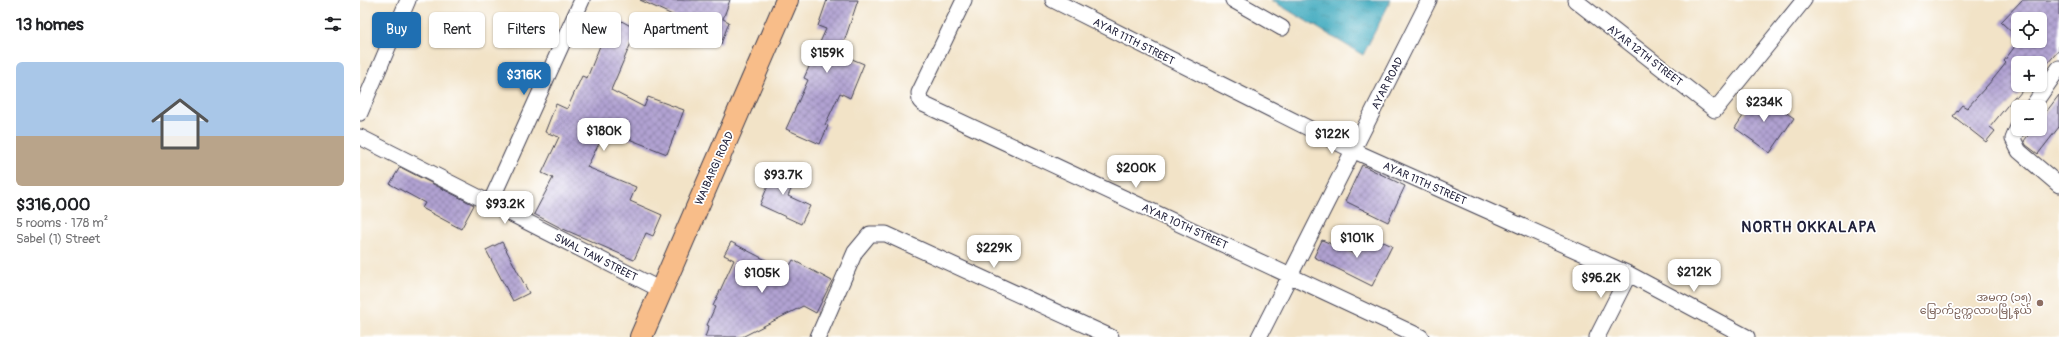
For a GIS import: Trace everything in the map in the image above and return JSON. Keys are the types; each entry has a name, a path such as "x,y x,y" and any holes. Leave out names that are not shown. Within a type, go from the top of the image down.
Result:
{"main road":[{"name":"WAIBARGI ROAD","path":"641,337 788,0"}],"street":[{"path":"360,113 408,0"},
{"path":"490,203 582,0"},
{"name":"AYAR 10TH STREET","path":"964,0 919,93 920,101 923,104 1421,337"},
{"name":"AYAR 11TH STREET","path":"1053,0 1352,150 1629,274 1747,337"},
{"path":"1233,0 1282,28"},
{"name":"AYAR ROAD","path":"1259,337 1352,150 1430,0"},
{"name":"AYAR 12TH STREET","path":"1575,0 1715,110 1800,1"},
{"path":"2037,100 2059,68"},
{"path":"2014,136 2012,139 2019,151 2059,185"},
{"name":"SWAL TAW STREET","path":"360,137 661,290"},
{"path":"818,337 855,252 870,234 886,234 1111,337"},
{"path":"1596,337 1629,274"}],"water":[{"path":"1271,0 1391,0 1363,55"}],"building":[{"path":"640,0 730,0 723,19 729,22 722,41 722,12 666,12"},
{"path":"827,0 858,0 840,54 864,64 850,98 840,93 825,125 828,126 820,144 786,129 808,80 804,78 826,29 818,26"},
{"path":"2022,0 2059,0 2059,50 2047,64 2047,56 2011,56 2011,92 2021,92 2017,97 2015,96 2011,100 1990,127 1995,131 1986,142 1953,116 1962,105 1967,108 1994,78 2006,63 2004,61 2014,48 2047,48 2047,12 2011,12 2011,31 2001,22"},
{"path":"621,21 629,25 629,48 611,90 644,107 648,97 684,110 667,154 606,130 587,167 636,187 630,201 662,215 653,236 646,233 634,260 561,228 534,214 553,178 542,173 559,137 545,132 556,104 567,109 582,76 587,78 599,48 621,48"},
{"path":"1758,94 1794,118 1770,153 1735,128"},
{"path":"2059,95 2059,127 2038,154 2026,145 2024,141 2028,136 2047,136 2047,111"},
{"path":"1362,165 1405,186 1388,222 1345,201"},
{"path":"771,166 797,177 788,196 810,206 801,224 760,205 769,183 765,181"},
{"path":"400,167 474,205 461,229 422,208 425,203 390,184"},
{"path":"1367,234 1392,246 1372,286 1314,257 1322,240 1357,255"},
{"path":"502,242 529,293 513,301 486,250"},
{"path":"731,242 787,271 793,260 832,281 816,313 803,306 742,337 705,337 709,326 707,325 715,307 713,306 734,260 724,255"}],"place":[{"name":"အမက (၁၅) မြောက်ဥက္ကလာပမြို့နယ်","path":"2040,303"}],"district":[{"name":"NORTH OKKALAPA","path":"1809,227"}]}
